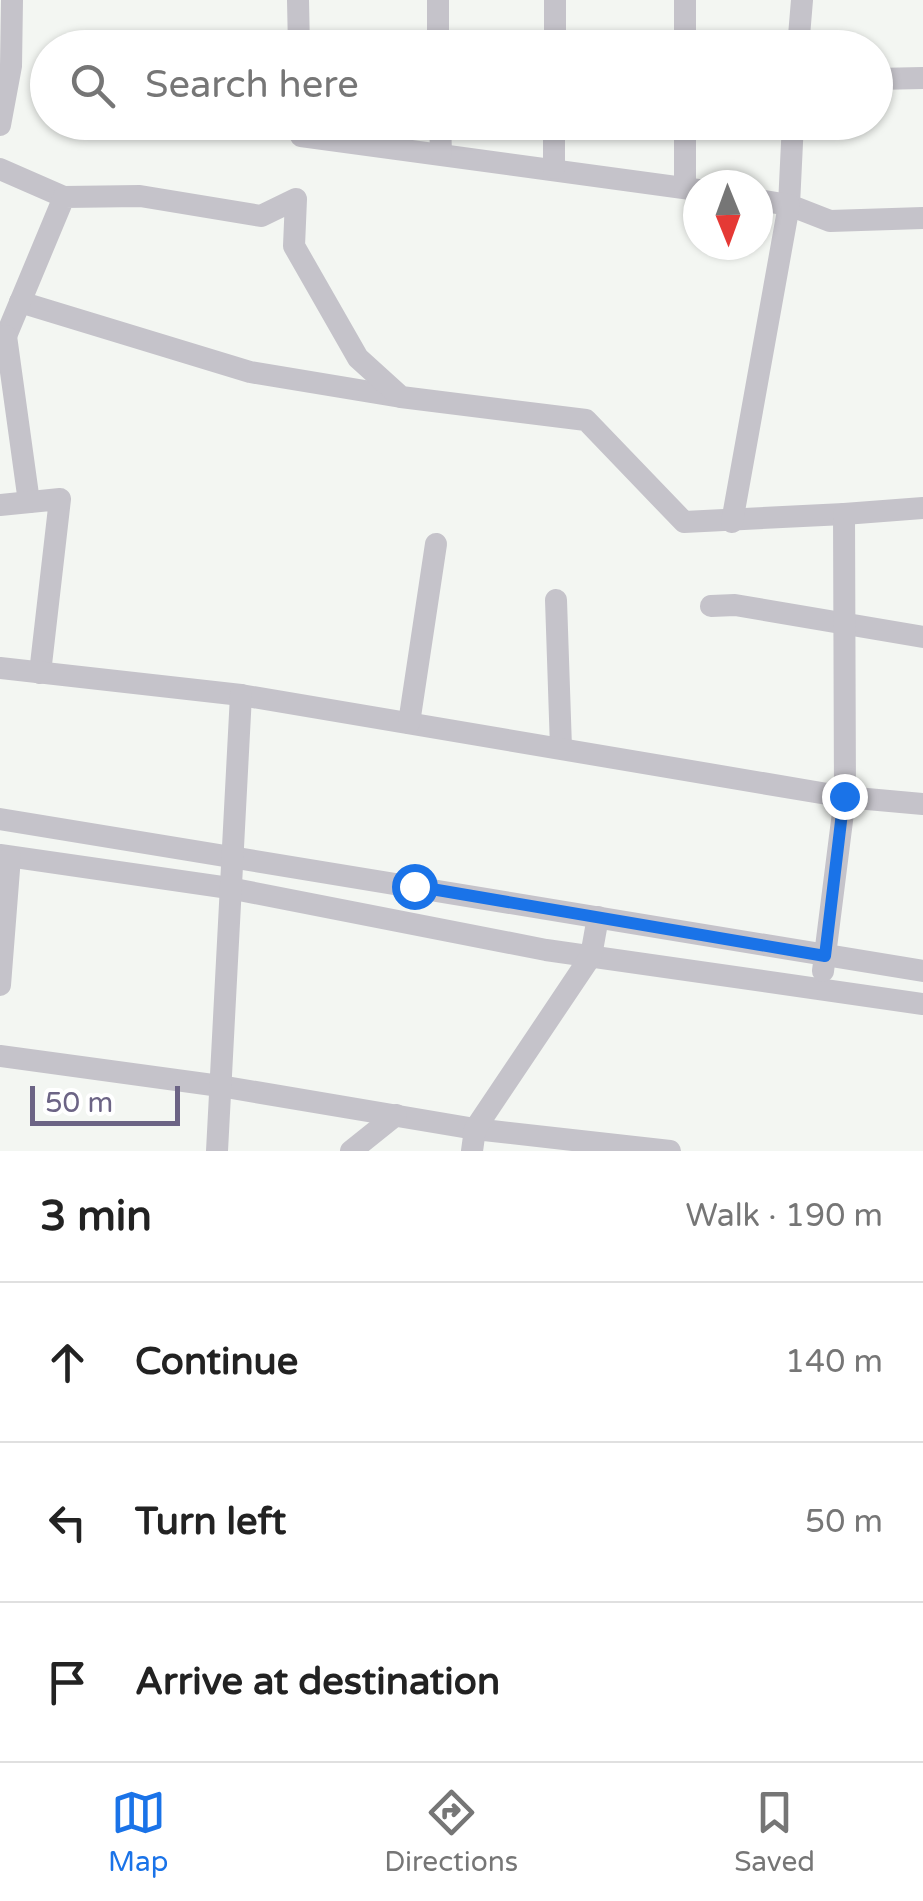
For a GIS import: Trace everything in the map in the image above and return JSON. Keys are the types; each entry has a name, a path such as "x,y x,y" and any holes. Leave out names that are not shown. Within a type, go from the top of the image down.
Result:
{"street":[{"path":"0,125 11,66 12,0"},
{"path":"298,0 299,30"},
{"path":"438,0 438,30"},
{"path":"554,0 554,30"},
{"path":"685,0 685,30"},
{"path":"800,30 802,0"},
{"path":"893,79 923,78"},
{"path":"333,140 683,187"},
{"path":"441,140 441,154"},
{"path":"554,140 554,168"},
{"path":"687,140 689,170"},
{"path":"732,522 789,206 792,140"},
{"path":"0,169 64,197 140,196 262,216 296,199 294,246 302,262 358,358 401,397"},
{"path":"29,502 3,336 64,197"},
{"path":"773,203 830,221 923,218"},
{"path":"20,302 250,372 401,397 586,420 684,522 923,508"},
{"path":"0,505 60,499 40,673"},
{"path":"821,989 844,796 844,514"},
{"path":"409,724 436,544"},
{"path":"556,600 561,748"},
{"path":"711,606 735,605 923,637"},
{"path":"0,668 240,696 844,796 923,804"},
{"path":"217,1151 240,696"},
{"path":"0,819 923,971"},
{"path":"0,984 5,856 229,888 592,956 923,1004"},
{"path":"473,1140 592,956 598,917"},
{"path":"0,1056 220,1086 396,1116 473,1140 670,1151"},
{"path":"351,1151 396,1116"}],"route":[{"path":"414,886 825,956 844,796"}]}
